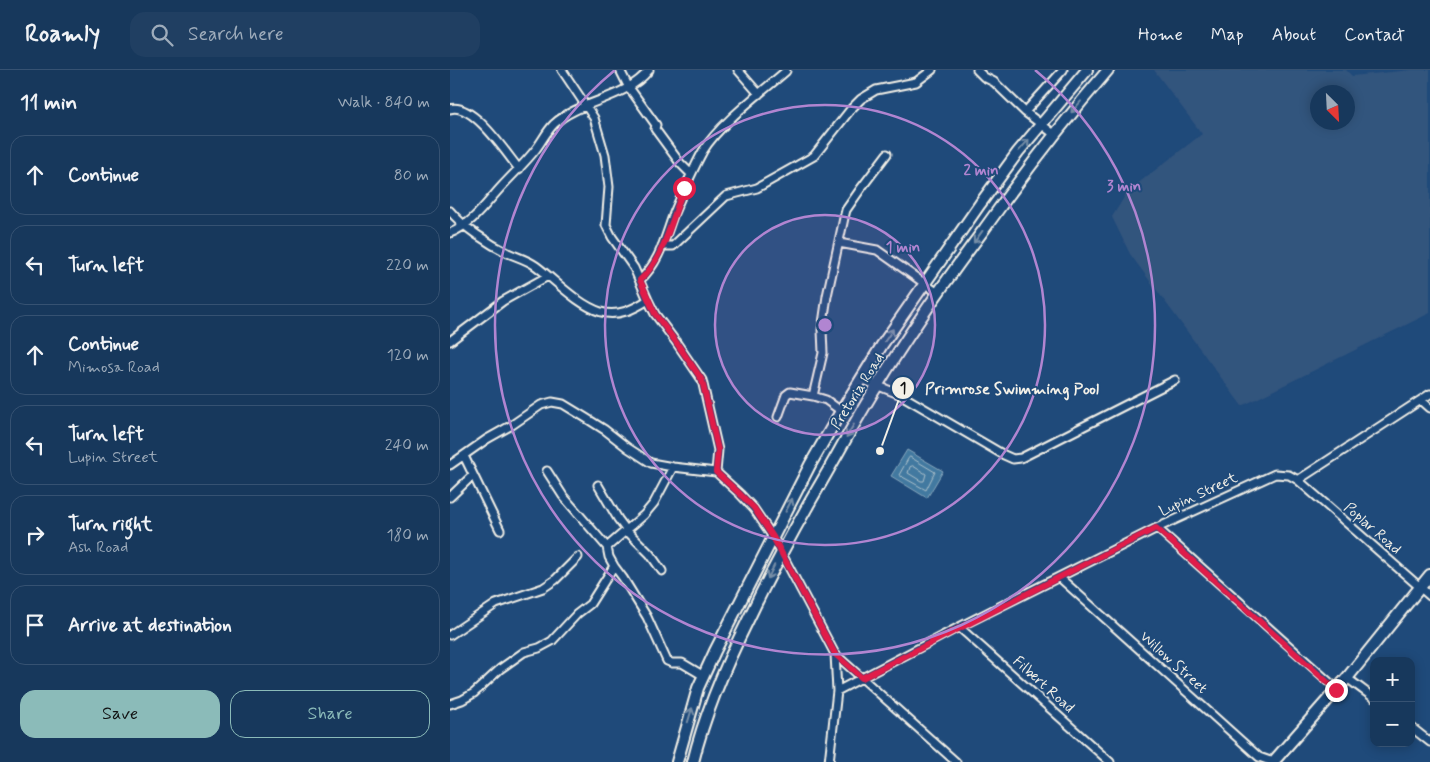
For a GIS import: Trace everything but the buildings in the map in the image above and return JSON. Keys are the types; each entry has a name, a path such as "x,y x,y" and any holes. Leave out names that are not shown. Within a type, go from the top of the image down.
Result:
{"main road":[{"name":"Pretoria Road","path":"677,762 698,688 810,465 841,411 924,283 1018,152 1087,70"},
{"name":"Pretoria Road","path":"693,762 708,711 728,659 780,553 878,384 938,293 1054,134 1108,70"},
{"path":"1273,762 1347,678 1430,575"},
{"path":"684,736 700,739"}],"street":[{"path":"562,70 594,118 607,162 609,187 606,225 612,237 634,268 655,314 702,380 718,450 716,472"},
{"path":"620,70 628,86 656,125 655,129 680,163 691,174"},
{"path":"450,233 466,225 519,169 554,124 575,111 609,98 644,77 649,70"},
{"path":"738,70 759,94"},
{"path":"662,246 673,246 726,196 757,188 814,156 856,103 868,94 876,90 916,82 932,70"},
{"path":"977,70 984,77 994,82 1025,112 1054,134"},
{"path":"1025,112 1063,70"},
{"path":"640,280 654,266 684,188 705,148 725,125 786,71"},
{"path":"450,108 460,108 474,117 519,169"},
{"path":"814,396 823,353 822,330 827,296 846,210 887,154"},
{"path":"450,211 457,220 497,246 535,265 582,302 600,312 626,312 648,300"},
{"path":"839,243 877,250 938,293"},
{"path":"450,341 503,301 548,276"},
{"path":"861,379 878,384 900,395 1004,455 1016,459 1176,380"},
{"path":"778,417 786,395 789,392 826,400 841,411"},
{"path":"1298,480 1430,394"},
{"path":"1421,400 1430,408"},
{"path":"450,465 512,426 541,404 552,402 562,404 586,418 651,462 673,467 716,472 754,508 773,537 835,654 956,762"},
{"path":"464,456 500,530"},
{"path":"607,547 627,531 654,503 673,467"},
{"path":"547,471 563,496 607,547 609,557 647,617 668,662 682,663 704,676"},
{"name":"Lupin Street","path":"837,691 1156,528 1270,475 1280,473 1298,480"},
{"path":"450,497 473,475"},
{"name":"Poplar Road","path":"1298,480 1430,596"},
{"path":"598,485 610,507 627,531 650,554 662,571"},
{"path":"1156,528 1336,690"},
{"path":"450,635 496,604 543,588 578,557"},
{"path":"450,704 474,693 513,658 552,642 576,614 590,604 614,566"},
{"name":"Willow Street","path":"1059,577 1259,757 1273,762"},
{"name":"Filbert Road","path":"959,627 1110,762"},
{"path":"829,762 837,691 835,654"},
{"path":"1347,678 1370,695"},
{"path":"1415,731 1430,742"}],"shaded area":[{"path":"1154,70 1346,70 1352,76 1430,70 1430,313 1242,406 1130,254 1112,217 1128,191 1202,134"}],"water":[{"path":"907,450 943,471 927,498 891,476"}],"place":[{"name":"Primrose Swimming Pool","path":"880,451"}],"route":[{"path":"684,188 659,257 654,266 640,280 655,314 702,380 718,450 716,472 754,508 773,537 835,654 862,678 1156,528 1336,690"}]}
